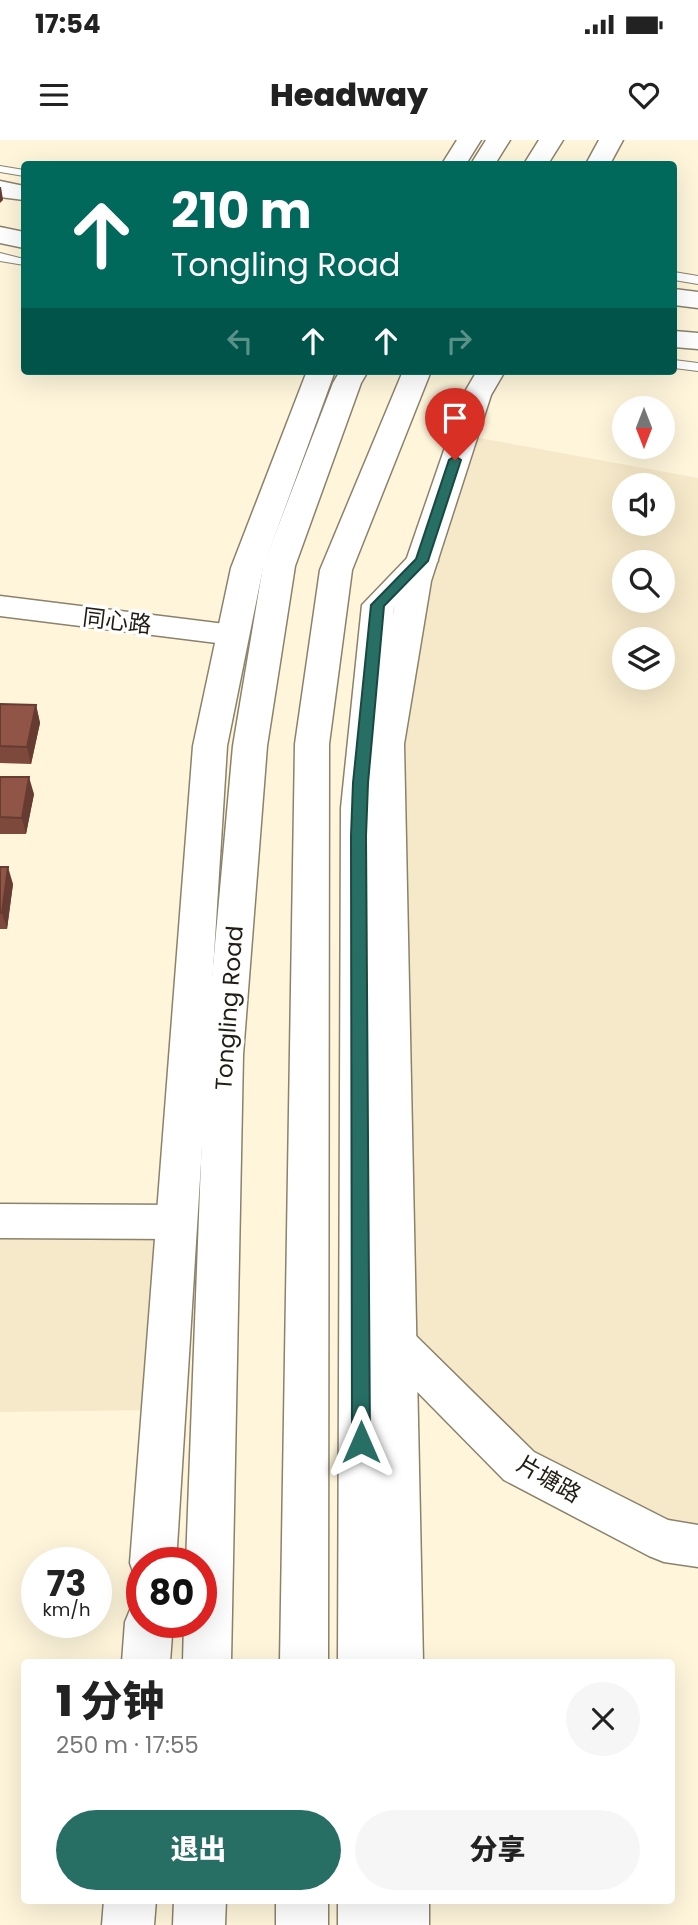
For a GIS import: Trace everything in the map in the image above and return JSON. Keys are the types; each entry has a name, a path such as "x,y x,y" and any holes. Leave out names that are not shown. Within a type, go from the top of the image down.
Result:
{"main road":[{"path":"456,161 470,140"},
{"path":"485,161 498,140"},
{"path":"538,161 551,140"},
{"path":"600,161 611,140"},
{"path":"0,189 21,192"},
{"path":"0,235 21,239"},
{"path":"677,296 698,300"},
{"path":"677,338 698,341"},
{"name":"Tongling Road","path":"154,1547 211,746 247,568 319,375"},
{"name":"Tongling Road","path":"207,1659 224,1055 250,746 279,566 352,375"},
{"path":"304,1659 312,744 336,570 415,375"},
{"path":"399,1659 387,744 415,581 477,395 489,375"},
{"path":"362,1659 358,808 378,605 422,561"},
{"path":"146,1659 148,1638"},
{"path":"128,1925 130,1904"},
{"path":"200,1904 200,1925"},
{"path":"302,1904 302,1925"},
{"path":"363,1904 364,1925"},
{"path":"402,1904 403,1925"}],"street":[{"name":"同心路","path":"0,606 233,635"},
{"path":"0,1221 177,1222"},
{"name":"片塘路","path":"395,1342 519,1466 664,1541 698,1546"}],"lane":[{"path":"0,169 21,172"},
{"path":"0,257 21,261"},
{"path":"677,276 698,280"},
{"path":"677,364 698,367"}],"shaded area":[{"path":"463,435 671,473 612,473 612,536 675,536 675,474 698,478 698,1546 519,1466 395,1342 387,744"},
{"path":"0,1221 177,1222 164,1410 0,1412"}],"building":[{"path":"0,704 36,705 27,747 0,746"},
{"path":"0,777 29,777 22,818 0,817"},
{"path":"0,867 8,867 2,913 0,913"}],"route":[{"path":"361,1442 360,783 378,605 422,561 455,460"}]}
